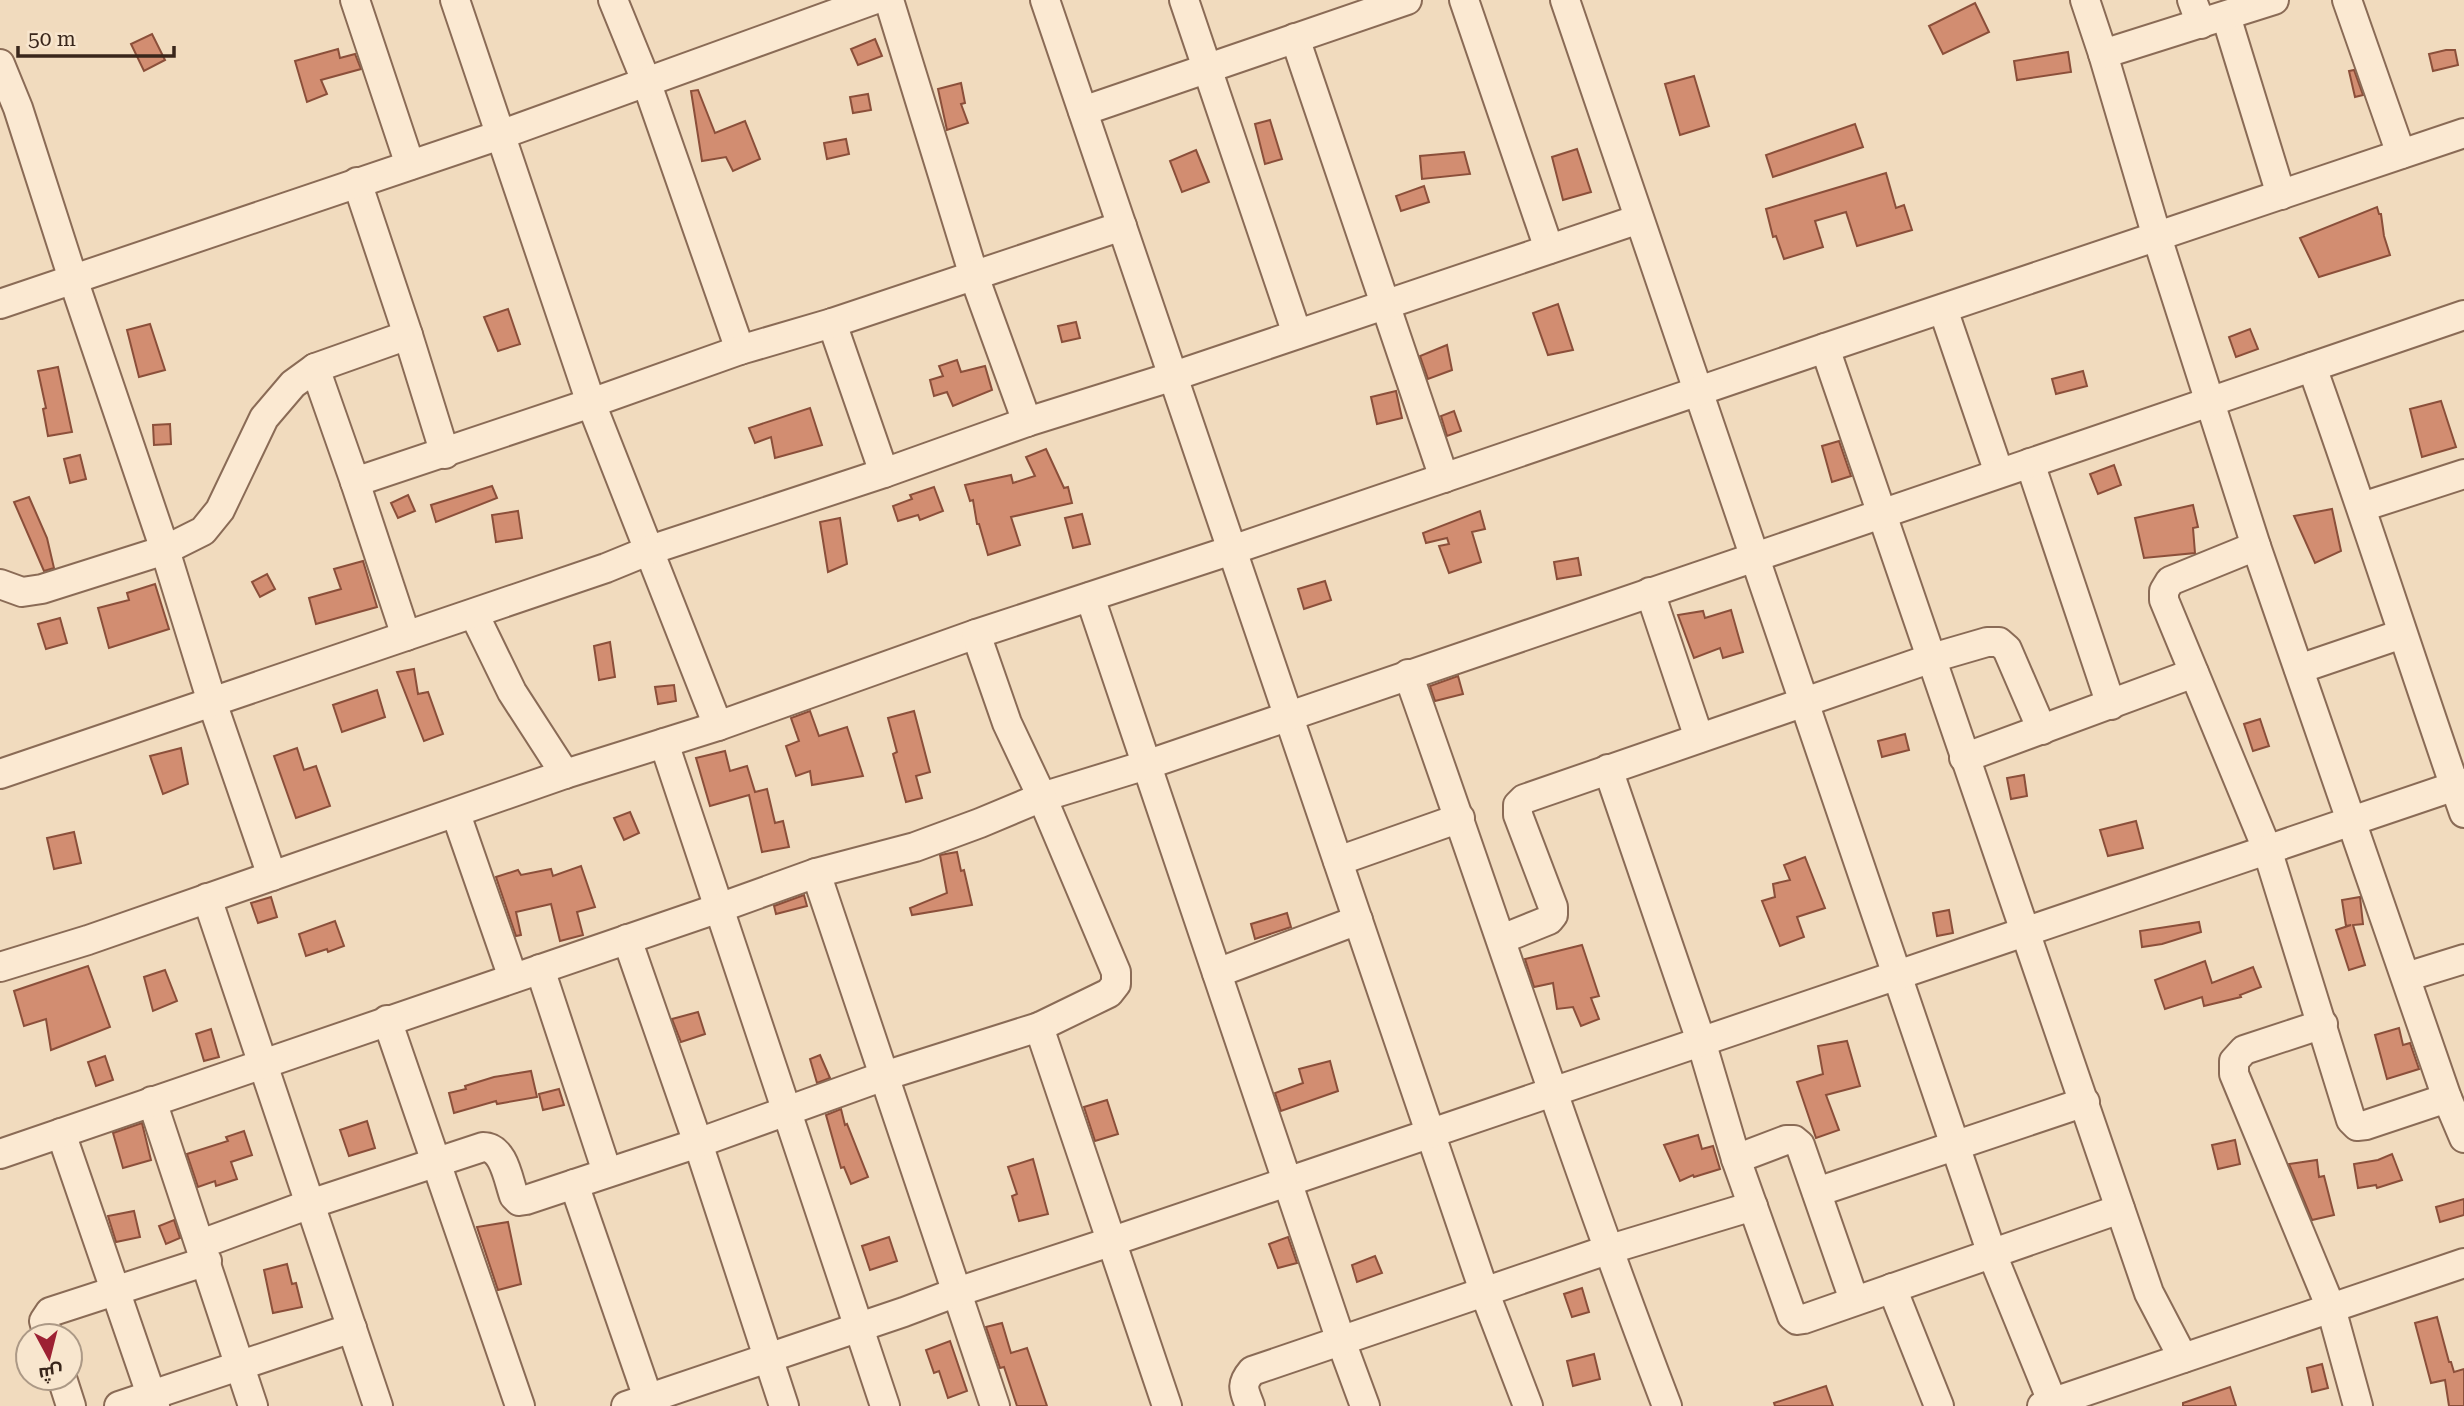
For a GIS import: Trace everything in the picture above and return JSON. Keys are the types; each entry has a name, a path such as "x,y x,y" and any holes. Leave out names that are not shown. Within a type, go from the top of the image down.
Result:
{"street":[{"path":"355,0 410,164"},
{"path":"454,0 591,404 718,726"},
{"path":"613,0 646,81 740,350"},
{"path":"0,304 500,135 873,0"},
{"path":"889,0 974,276 1027,422"},
{"path":"1045,0 1484,1291 1528,1406"},
{"path":"1184,0 1297,334"},
{"path":"1083,111 1295,38 1354,9 1407,0"},
{"path":"1464,0 1549,249"},
{"path":"1565,0 1992,1254 2050,1405 2464,1263"},
{"path":"2085,0 2157,237 2256,546 2447,1098 2464,1138"},
{"path":"2103,54 2206,13 2274,0"},
{"path":"2347,0 2401,154"},
{"path":"2206,13 2281,195"},
{"path":"1295,38 1444,478"},
{"path":"0,64 9,110 73,279 272,876"},
{"path":"0,967 88,940 565,774 718,726 976,634 2464,133"},
{"path":"357,183 445,454"},
{"path":"0,774 474,614 650,550 884,473 1027,422 1174,376 1639,219"},
{"path":"355,482 591,404 740,350 832,323 1122,226"},
{"path":"1943,309 1999,473"},
{"path":"0,1154 816,873 915,846 1042,797 1146,765 2464,315"},
{"path":"832,323 884,473"},
{"path":"0,584 22,592 41,589 165,550 203,531 220,510 264,418 293,384 315,368 408,335"},
{"path":"1825,348 2149,1293 2183,1358"},
{"path":"2312,367 2362,507 2402,634 2459,785 2464,813"},
{"path":"315,368 406,636"},
{"path":"2029,463 2110,705"},
{"path":"2362,507 2464,474"},
{"path":"2256,546 2170,581 2164,591 2164,600 2267,849 2351,1121 2357,1126 2447,1098"},
{"path":"1650,592 1699,738"},
{"path":"1090,597 1365,1406"},
{"path":"474,614 512,692 565,774"},
{"path":"44,1322 50,1312 116,1292 310,1204 483,1147 491,1147 499,1153 514,1196 519,1201 698,1143 884,1076 1039,1027 1109,993 1116,984 1116,972 1042,797 1007,723 976,634"},
{"path":"2299,669 2402,634"},
{"path":"1502,939 1549,920 1553,915 1553,907 1518,815 1518,805 1524,799 1932,658 1987,642 1999,642 2007,649 2042,730"},
{"path":"1964,758 2194,673"},
{"path":"1408,674 1502,939 1607,1250 1667,1406"},
{"path":"664,743 885,1406"},
{"path":"1608,769 1701,1041 1736,1159 1791,1316 1797,1320 1804,1319 2120,1209"},
{"path":"574,1184 637,1402 2459,785"},
{"path":"456,814 513,978"},
{"path":"1338,861 1460,818"},
{"path":"816,873 995,1406"},
{"path":"207,898 378,1406"},
{"path":"1217,973 1358,920"},
{"path":"627,939 698,1143 784,1406"},
{"path":"2406,977 2464,959"},
{"path":"540,969 607,1172"},
{"path":"387,1020 520,1406"},
{"path":"2323,1024 2244,1049 2234,1061 2234,1074 2331,1308 2358,1406"},
{"path":"1039,1027 1167,1406"},
{"path":"152,1101 253,1406"},
{"path":"1817,1192 2085,1102"},
{"path":"61,1133 153,1401"},
{"path":"1736,1159 1786,1140 1794,1140 1800,1145 1854,1300"},
{"path":"1250,1406 1244,1390 1245,1380 1252,1371 1607,1250 1753,1206"},
{"path":"1892,1288 1939,1406"},
{"path":"119,1406 153,1401 239,1366 352,1328"}],"building":[{"path":"1975,3 1989,32 1943,54 1929,26"},
{"path":"152,34 165,60 144,71 131,44"},
{"path":"875,39 882,56 858,65 851,49"},
{"path":"338,49 340,58 355,54 361,69 321,80 327,94 307,102 295,61"},
{"path":"2455,50 2458,65 2433,71 2429,54"},
{"path":"2068,52 2071,72 2017,80 2014,61"},
{"path":"2354,70 2363,95 2355,97 2349,71"},
{"path":"1694,76 1709,126 1680,135 1665,84"},
{"path":"961,83 965,103 961,104 968,123 947,130 938,89"},
{"path":"698,90 715,133 745,121 760,159 733,171 726,157 702,161 691,91"},
{"path":"868,94 871,110 853,113 850,97"},
{"path":"1270,120 1282,159 1265,164 1255,124"},
{"path":"1855,124 1863,147 1773,177 1766,155"},
{"path":"846,139 849,154 827,159 824,143"},
{"path":"1577,149 1591,192 1563,200 1552,157"},
{"path":"1196,150 1209,182 1182,192 1170,161"},
{"path":"1464,152 1470,174 1422,179 1420,156"},
{"path":"1886,173 1896,208 1904,205 1912,230 1857,246 1846,212 1815,221 1823,247 1784,259 1776,236 1773,237 1766,209"},
{"path":"1424,186 1429,202 1401,211 1396,196"},
{"path":"2377,207 2390,255 2319,277 2300,238"},
{"path":"1558,304 1573,350 1548,355 1533,313"},
{"path":"508,309 520,344 498,351 484,317"},
{"path":"1076,322 1080,338 1062,342 1058,326"},
{"path":"150,324 165,370 139,377 127,330"},
{"path":"2250,329 2258,349 2236,357 2229,337"},
{"path":"1447,345 1452,370 1428,379 1420,356"},
{"path":"957,360 961,372 985,366 992,390 953,406 947,392 934,396 930,380 943,376 939,366"},
{"path":"58,367 72,432 48,436 43,409 46,408 38,371"},
{"path":"2083,371 2087,386 2056,394 2052,379"},
{"path":"1396,391 1402,418 1377,424 1371,397"},
{"path":"2441,401 2456,447 2422,457 2410,409"},
{"path":"810,408 822,445 775,458 771,437 755,443 749,428"},
{"path":"1454,411 1461,431 1447,436 1441,416"},
{"path":"170,424 171,444 154,445 153,425"},
{"path":"1839,441 1851,476 1832,482 1822,446"},
{"path":"1046,449 1064,488 1068,487 1072,503 1011,517 1020,545 988,555 977,524 973,500 970,501 965,485 1011,475 1013,483 1035,476 1026,457"},
{"path":"80,455 86,479 70,483 64,459"},
{"path":"2114,465 2121,485 2098,494 2090,474"},
{"path":"492,486 497,498 436,522 431,505"},
{"path":"934,487 943,511 920,520 918,515 898,521 893,506 912,499 910,495"},
{"path":"408,495 415,511 398,518 391,503"},
{"path":"29,497 47,538 54,568 44,571 14,502"},
{"path":"2193,505 2198,527 2193,528 2195,553 2144,558 2135,518"},
{"path":"2332,509 2341,551 2315,563 2294,516"},
{"path":"518,511 522,538 496,542 492,515"},
{"path":"1480,511 1485,529 1472,532 1481,562 1449,573 1439,546 1449,544 1447,538 1426,543 1423,533"},
{"path":"1082,514 1090,544 1073,548 1065,518"},
{"path":"840,518 847,564 828,572 820,522"},
{"path":"1578,558 1581,575 1557,579 1554,562"},
{"path":"363,561 377,607 316,624 309,598 341,589 334,569"},
{"path":"267,574 275,589 260,597 252,582"},
{"path":"1325,581 1331,600 1304,609 1298,589"},
{"path":"155,584 169,629 109,648 98,608 129,600 127,593"},
{"path":"1731,610 1743,652 1723,658 1720,648 1694,658 1678,615 1703,611 1705,618"},
{"path":"60,618 67,643 46,649 38,624"},
{"path":"610,642 615,677 599,680 594,646"},
{"path":"414,669 418,694 428,692 443,734 424,741 397,672"},
{"path":"1458,676 1463,694 1435,701 1430,686"},
{"path":"674,685 676,701 658,704 655,687"},
{"path":"377,690 385,717 342,732 333,705"},
{"path":"810,711 819,736 847,727 863,776 812,785 810,771 796,776 786,746 799,741 791,718"},
{"path":"914,711 930,772 916,776 922,798 906,802 893,754 897,752 888,718"},
{"path":"2260,719 2269,746 2253,751 2244,724"},
{"path":"1905,734 1909,750 1882,757 1878,741"},
{"path":"181,748 188,784 163,794 150,756"},
{"path":"297,748 304,770 316,766 330,806 296,818 274,756"},
{"path":"725,751 730,771 747,766 755,792 767,789 775,823 783,821 789,847 762,852 749,795 710,806 696,758"},
{"path":"2024,775 2027,796 2011,799 2007,778"},
{"path":"630,812 639,833 624,840 614,818"},
{"path":"2136,821 2143,848 2108,856 2100,830"},
{"path":"74,832 81,863 54,869 47,838"},
{"path":"957,852 972,905 912,915 910,908 947,893 940,855"},
{"path":"1805,857 1825,908 1797,917 1804,937 1780,946 1762,901 1775,897 1773,884 1790,880 1784,865"},
{"path":"581,866 595,907 577,912 583,935 560,941 551,904 516,912 521,935 516,936 496,877 518,870 521,875 551,869 553,876"},
{"path":"804,895 807,906 776,914 774,906"},
{"path":"271,897 277,917 258,923 251,903"},
{"path":"2360,897 2363,924 2353,925 2365,965 2349,970 2336,930 2351,925 2346,926 2342,900"},
{"path":"1949,910 1953,933 1937,936 1933,913"},
{"path":"1287,913 1291,927 1255,939 1251,924"},
{"path":"335,921 344,946 306,956 299,934"},
{"path":"2199,922 2201,932 2142,947 2140,931"},
{"path":"1582,945 1599,996 1591,998 1599,1019 1581,1026 1573,1007 1557,1009 1553,983 1534,987 1525,959"},
{"path":"2205,961 2212,983 2253,967 2261,987 2240,995 2241,997 2204,1006 2202,997 2165,1009 2155,980"},
{"path":"88,966 110,1027 51,1050 46,1019 24,1026 14,991"},
{"path":"165,970 177,1001 153,1011 144,977"},
{"path":"698,1012 705,1034 681,1042 672,1019"},
{"path":"2399,1028 2403,1045 2410,1043 2419,1069 2387,1079 2375,1035"},
{"path":"211,1029 219,1057 204,1061 196,1034"},
{"path":"1847,1041 1860,1086 1826,1095 1839,1130 1816,1138 1797,1082 1823,1074 1818,1046"},
{"path":"820,1055 830,1078 817,1083 810,1059"},
{"path":"105,1056 113,1080 96,1086 88,1062"},
{"path":"1330,1061 1338,1091 1281,1111 1275,1093 1303,1083 1299,1069"},
{"path":"531,1071 537,1097 497,1104 496,1101 454,1113 449,1093 494,1077"},
{"path":"559,1089 564,1105 543,1110 539,1094"},
{"path":"1107,1100 1118,1134 1095,1141 1084,1107"},
{"path":"841,1109 845,1125 847,1124 868,1177 851,1184 844,1167 841,1168 826,1115"},
{"path":"367,1121 375,1148 349,1156 340,1130"},
{"path":"142,1123 151,1160 123,1168 113,1133"},
{"path":"244,1131 252,1155 231,1162 237,1179 216,1186 215,1181 198,1187 187,1154 228,1141 226,1137"},
{"path":"1698,1135 1702,1149 1713,1146 1720,1169 1680,1181 1664,1145"},
{"path":"2235,1140 2240,1164 2218,1169 2212,1145"},
{"path":"2392,1154 2402,1180 2377,1188 2376,1185 2358,1188 2354,1164 2378,1160"},
{"path":"1033,1159 1048,1214 1019,1221 1012,1196 1017,1194 1008,1167"},
{"path":"2317,1160 2319,1177 2324,1176 2334,1215 2312,1220 2289,1164"},
{"path":"2464,1199 2464,1215 2440,1222 2436,1207"},
{"path":"134,1211 140,1237 116,1242 108,1216"},
{"path":"174,1220 180,1238 166,1244 159,1226"},
{"path":"508,1222 521,1284 498,1290 477,1227"},
{"path":"889,1237 897,1261 870,1270 862,1246"},
{"path":"1288,1237 1297,1263 1278,1268 1269,1244"},
{"path":"1375,1256 1382,1273 1357,1282 1352,1265"},
{"path":"287,1264 292,1284 296,1283 302,1307 273,1313 264,1270"},
{"path":"1582,1288 1589,1312 1572,1317 1564,1294"},
{"path":"2437,1317 2454,1372 2464,1369 2464,1406 2449,1406 2445,1380 2431,1383 2415,1323"},
{"path":"1002,1323 1011,1353 1027,1348 1047,1406 1017,1406 1004,1367 1000,1368 986,1327"},
{"path":"950,1341 967,1391 948,1398 939,1371 934,1373 926,1350"},
{"path":"1594,1354 1600,1379 1573,1386 1567,1361"},
{"path":"2322,1364 2328,1388 2312,1392 2307,1368"},
{"path":"1826,1386 1833,1406 1775,1406 1774,1403"},
{"path":"2230,1387 2236,1406 2183,1406 2183,1403"}]}
